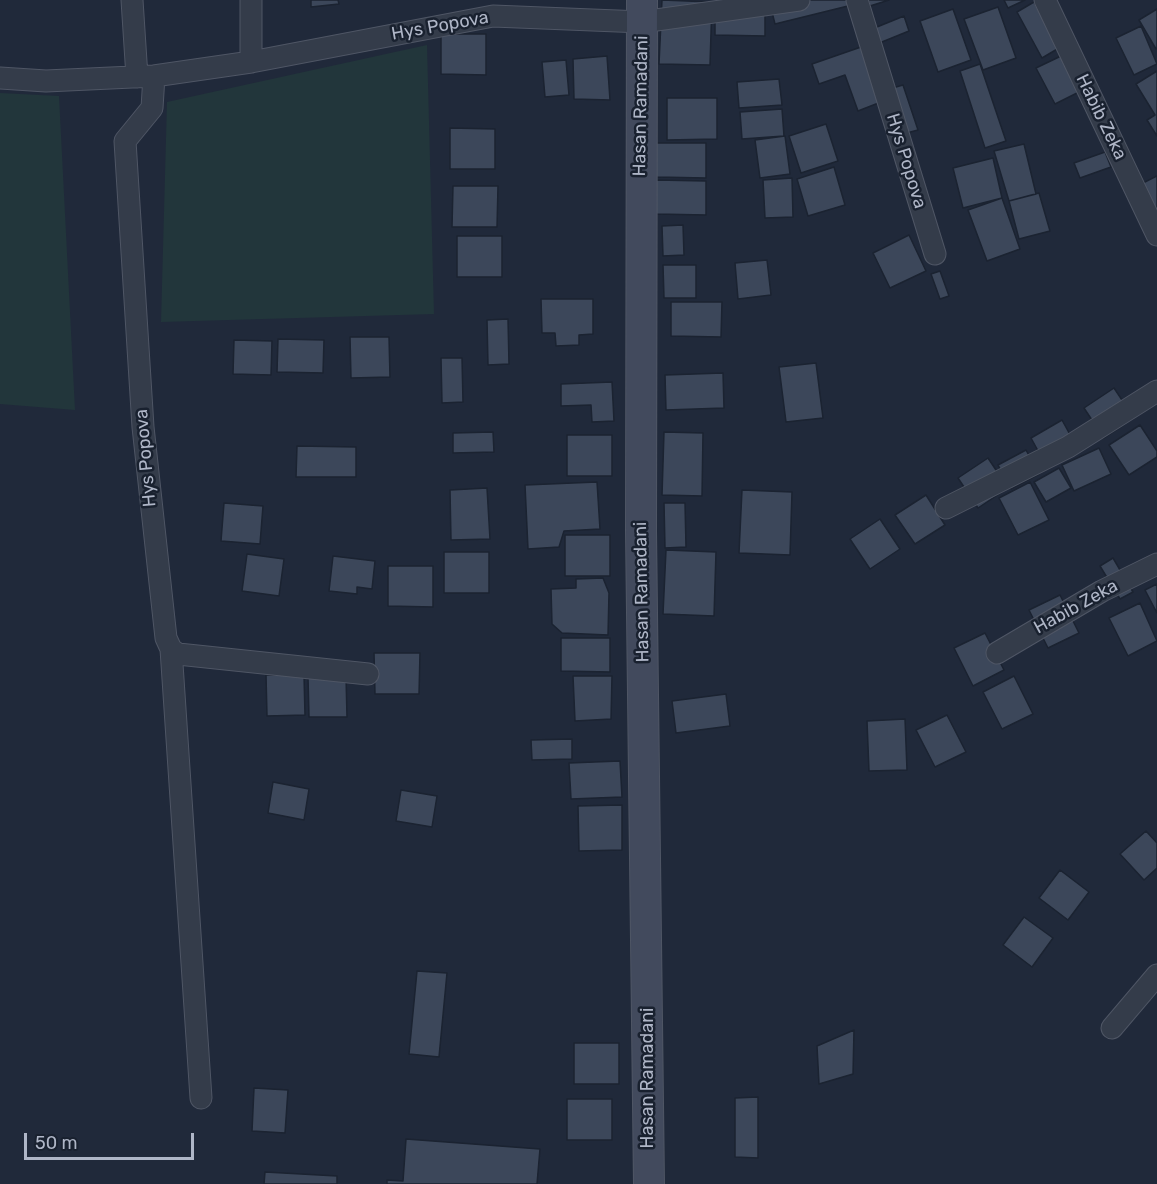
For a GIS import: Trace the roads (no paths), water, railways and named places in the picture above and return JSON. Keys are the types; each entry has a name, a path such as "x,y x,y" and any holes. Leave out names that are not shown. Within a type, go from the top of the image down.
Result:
{"main road":[{"name":"Hasan Ramadani","path":"642,11 640,243 649,1184"}],"street":[{"path":"132,0 146,76"},
{"path":"250,0 251,62"},
{"name":"Hys Popova","path":"0,78 46,81 146,76 251,62 493,16 642,11 800,0"},
{"name":"Hys Popova","path":"856,0 935,254"},
{"name":"Habib Zeka","path":"1045,0 1157,235"},
{"name":"Hys Popova","path":"146,76 152,108 125,141 143,427 164,624 171,649 201,1098"},
{"path":"946,508 1068,447 1157,391"},
{"name":"Habib Zeka","path":"997,652 1102,591 1157,564"},
{"path":"171,649 178,654 368,674"},
{"path":"1112,1028 1157,975"}]}
